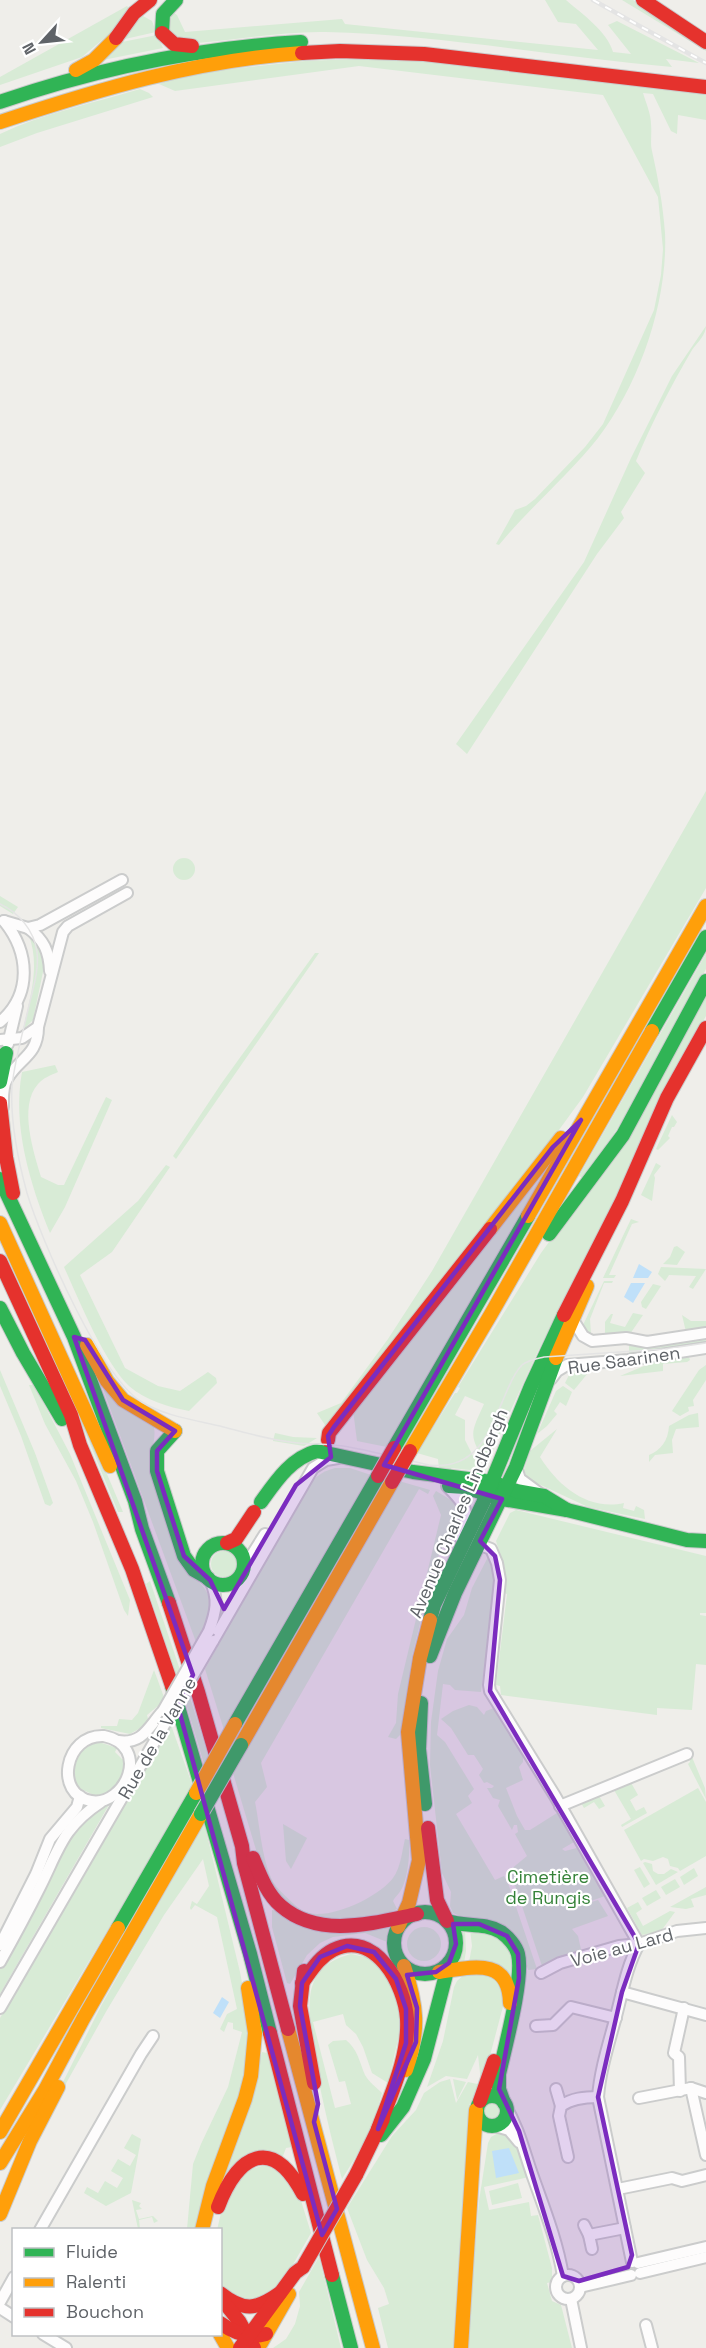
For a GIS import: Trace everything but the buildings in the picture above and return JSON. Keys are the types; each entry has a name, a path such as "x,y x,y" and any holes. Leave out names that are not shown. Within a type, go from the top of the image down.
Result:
{"main road":[{"path":"57,82 63,75 94,60 116,38 134,13 150,0"},
{"path":"643,0 706,42"},
{"path":"659,0 706,33"},
{"path":"174,1 163,15 162,33 174,44 195,46 201,50"},
{"path":"0,102 57,82 121,65 201,50 304,42 390,42 586,69"},
{"path":"0,122 104,88 202,65 290,54 368,51 424,54 704,80"},
{"path":"0,2132 706,906"},
{"path":"0,2163 45,2090 83,2019 706,937"},
{"path":"491,1314 498,1311 568,1206 623,1135 706,981"},
{"name":"Avenue Charles Lindbergh","path":"447,1921 439,1908 432,1871 420,1761 423,1686 432,1648 447,1610 504,1493 518,1473 554,1362 622,1201 667,1098 706,1028"},
{"path":"0,1082 4,1046"},
{"path":"0,1103 6,1157 13,1188 10,1201"},
{"path":"174,1521 192,1548 199,1550 236,1539 272,1486 293,1464 329,1437 553,1147 570,1127 581,1120"},
{"path":"0,1179 74,1337 135,1501 142,1529 173,1613 242,1846 246,1874 373,2348"},
{"name":"Avenue Charles Lindbergh","path":"406,1919 419,1860 408,1751 410,1710 420,1658 439,1592 489,1488 556,1331 622,1201"},
{"path":"0,1223 127,1504 142,1529"},
{"path":"0,1262 71,1415 80,1445 145,1604 192,1752 250,1954 351,2348"},
{"path":"0,1308 70,1435 80,1445"},
{"path":"74,1337 85,1340 107,1380 123,1400 175,1431 160,1446 155,1463 187,1562 194,1570 217,1584 228,1584 242,1572 241,1553 226,1543"},
{"path":"329,1437 330,1450 334,1456"},
{"path":"310,1452 322,1451 334,1456 489,1488 687,1540 706,1541"},
{"path":"413,1472 447,1486 489,1488"},
{"path":"504,1493 544,1496 567,1510"},
{"path":"209,1579 202,1562 207,1551 212,1547"},
{"path":"242,1846 250,1849 258,1874 268,1892 282,1908 301,1920 332,1926 434,1914 456,1924 479,1924 507,1936 518,1954 519,1978 499,2074 499,2089 505,2104 506,2116 493,2126 484,2138 471,2204"},
{"path":"253,2344 256,2338 266,2334 357,2175 400,2085 416,2042 417,2008 394,1947 395,1937 406,1919"},
{"path":"369,2149 403,2107 431,2038 444,1969 454,1954 456,1944 447,1921"},
{"path":"314,2122 318,2104 301,2013 302,1983 308,1963 316,1952 327,1944 341,1939 369,1940 385,1947 412,1971 422,1974 444,1969 478,1966 491,1968 505,1980 510,1992 509,2007 486,2089 478,2106 461,2348"},
{"path":"302,1983 309,1969 320,1957 333,1949 347,1946 361,1947 374,1952 386,1963 396,1979 406,2009 406,2043 378,2129"},
{"path":"202,2228 213,2186 245,2099 251,2076 255,2033 243,1965 250,1954"},
{"path":"0,2214 30,2141 84,2032 83,2019"},
{"path":"478,2106 493,2096 505,2104"},
{"path":"478,2106 481,2121 493,2126"},
{"path":"213,2228 218,2205 229,2180 237,2169 247,2162 260,2158 272,2157 290,2168 305,2198 315,2208"},
{"path":"240,2348 253,2344 280,2293 295,2273 303,2267"},
{"path":"222,2296 235,2305 252,2308 262,2305 280,2293"},
{"path":"222,2298 253,2344"},
{"path":"222,2324 253,2344"}],"street":[{"path":"28,928 47,922 122,880"},
{"path":"2,1122 5,1083 27,1058 38,1039 38,1027 63,932 68,926 127,893"},
{"path":"2,920 28,928 39,936 49,954 50,977"},
{"path":"2,920 13,932 24,956 24,972 19,996 4,1046"},
{"path":"0,1023 14,1007 19,996"},
{"path":"4,1046 38,1027"},
{"path":"4,1046 27,1058"},
{"name":"Rue Saarinen","path":"573,1320 583,1336 592,1341 626,1338 647,1342 706,1333"},
{"name":"Rue Saarinen","path":"548,1382 557,1371 567,1365 628,1360 706,1348"},
{"path":"103,1800 89,1801 80,1796 73,1787 68,1775 68,1761 73,1751 92,1737 104,1736 129,1742 142,1736 164,1711 211,1636 242,1572 296,1485 313,1468 334,1456"},
{"name":"Rue de la Vanne","path":"0,2008 163,1727 211,1636 313,1468"},
{"path":"518,1473 544,1496"},
{"path":"439,1592 464,1529 466,1515 462,1501 447,1486"},
{"path":"465,1539 491,1549 497,1563 500,1580 490,1691 560,1806 639,1944 633,1955 622,1992 601,2072 598,2097 634,2268"},
{"path":"209,1579 217,1602 211,1636"},
{"path":"0,1962 64,1836 82,1815 118,1791 162,1721 164,1711"},
{"path":"118,1741 129,1754 131,1764 129,1772"},
{"path":"560,1806 687,1754"},
{"path":"0,1945 36,1874 50,1839 77,1807 80,1796"},
{"name":"Voie au Lard","path":"541,1973 560,1963 619,1946 639,1944 666,1934 706,1928"},
{"path":"622,1992 706,2015"},
{"path":"536,2026 553,2025 571,2007 616,2018"},
{"path":"684,2008 674,2053 679,2057 685,2090 706,2155"},
{"path":"41,2228 153,2036"},
{"path":"556,2089 561,2106 559,2116 568,2157"},
{"path":"639,2098 685,2090 706,2092"},
{"path":"561,2106 569,2101 598,2097"},
{"path":"505,2104 517,2125 552,2227 563,2276"},
{"path":"493,2126 502,2127 513,2133 525,2153"},
{"path":"618,2189 672,2178 682,2181 706,2175"},
{"path":"584,2225 592,2249"},
{"path":"589,2235 625,2228"},
{"path":"579,2284 706,2247"},
{"path":"634,2268 706,2257"},
{"path":"563,2276 572,2276 579,2284 577,2296 571,2299 561,2297 556,2290 557,2282 563,2276"},
{"path":"0,2302 12,2281"},
{"path":"571,2299 581,2348"},
{"path":"646,2325 652,2348"},
{"path":"46,2336 66,2348"}],"highlighted area":[{"path":"581,1120 384,1465 502,1499 480,1541 495,1556 500,1580 490,1691 639,1944 622,1992 598,2097 632,2255 628,2267 579,2281 563,2276 519,2131 499,2089 519,1978 518,1954 507,1936 479,1924 453,1924 456,1944 449,1963 436,1972 407,1975 417,2008 416,2042 378,2129 406,2043 406,2009 396,1979 374,1952 347,1946 320,1957 302,1983 300,2006 318,2104 314,2122 337,2209 322,2235 177,1703 193,1675 74,1337 85,1340 123,1400 175,1431 157,1451 157,1471 184,1556 210,1580 224,1609 296,1485 331,1457 328,1436 334,1427 553,1147"}],"green space":[{"path":"545,0 566,0 600,30 613,52 631,54 608,25 617,21 699,63 666,59 672,67 413,37 326,32 289,33 180,44 167,30 170,10 177,15 185,32 342,19 345,24 598,50 576,24 558,22"},
{"path":"622,0 633,0 706,47 706,51"},
{"path":"127,6 130,9 115,29 82,57 0,85 0,77"},
{"path":"143,16 152,21 156,32 125,39 120,37 137,18"},
{"path":"157,35 163,48 103,60 122,42"},
{"path":"422,60 706,92 706,120 678,115 677,134 671,131 653,94 643,93 651,120 651,148 665,233 662,286 648,340 627,392 598,438 499,545 496,544 515,510 535,499 585,447 603,424 654,310 661,275 663,249 658,197 603,95 359,66 175,91 159,84 186,74 305,61"},
{"path":"140,89 153,97 37,133 0,147 0,134 52,114"},
{"path":"706,326 703,336 692,350 655,418 636,461 645,473 621,512 624,518 597,554 467,754 456,744 584,562 631,458 672,376"},
{"path":"706,791 706,888 583,1097 499,1212 327,1428 317,1413 341,1403 388,1339 432,1271"},
{"path":"184,858 194,865 195,869 188,879 184,880 174,873 173,869 180,859"},
{"path":"0,896 18,907 13,914 0,906"},
{"path":"28,933 41,947 44,967 33,1020 23,1030 34,969 32,945"},
{"path":"315,953 319,953 176,1159 173,1156 221,1084"},
{"path":"706,954 706,969 668,1039 655,1069 585,1179 579,1176"},
{"path":"706,994 706,1016 677,1066 611,1209 538,1351 488,1460 485,1462 476,1445 473,1433 484,1404 465,1396 455,1415 465,1420 465,1440 478,1466 470,1470 451,1468 451,1471 439,1470 438,1459 417,1453 457,1393 460,1388 458,1387 541,1253 570,1213"},
{"path":"55,1065 58,1072 38,1084 29,1104 29,1130 41,1177 58,1185 64,1185 106,1097 112,1100 65,1207 50,1233 30,1174 19,1113 22,1072"},
{"path":"672,1115 677,1122 668,1136 670,1138 658,1150 656,1149"},
{"path":"656,1163 661,1166 654,1175 652,1201 641,1195"},
{"path":"166,1165 170,1167 112,1252 80,1275 125,1368 158,1386 180,1391 208,1372 216,1378 217,1383 189,1411 149,1399 129,1386 110,1362 64,1267 138,1201"},
{"path":"551,1165 387,1447 357,1441 353,1410"},
{"path":"631,1219 639,1222 632,1224 609,1275 616,1275 614,1278 603,1278"},
{"path":"677,1246 685,1252 677,1265 663,1264 670,1257 674,1247"},
{"path":"661,1267 706,1269 693,1289 689,1287 696,1276 669,1275 665,1281 658,1274"},
{"path":"604,1281 613,1281 604,1283 590,1319 591,1334 588,1334 583,1330 583,1325"},
{"path":"653,1284 661,1286 646,1309 642,1307 641,1302"},
{"path":"34,1301 123,1512 118,1512"},
{"path":"633,1313 643,1315 630,1334 605,1333 605,1322 611,1314 613,1314 610,1323 625,1327"},
{"path":"682,1315 691,1321 706,1321 706,1328 686,1332"},
{"path":"706,1336 706,1344 674,1350 629,1354 629,1345"},
{"path":"689,1357 690,1360 687,1362 663,1364 663,1371 620,1376 656,1361"},
{"path":"706,1365 706,1380 693,1400 694,1406 688,1407 689,1411 680,1416 672,1411 699,1370"},
{"path":"0,1370 35,1453 53,1503 50,1506 45,1504 21,1436 0,1386"},
{"path":"588,1373 574,1390 565,1383 569,1375"},
{"path":"29,1385 34,1385 70,1454 130,1600 128,1616 76,1481 45,1424"},
{"path":"563,1386 572,1392 566,1406 560,1402 554,1411 557,1414 537,1434 556,1391"},
{"path":"103,1389 153,1424 150,1467 193,1577 202,1585 210,1600 209,1616 196,1642"},
{"path":"698,1413 699,1427 676,1429 672,1440 673,1453 655,1455 649,1462 649,1455 660,1448 669,1426 689,1415"},
{"path":"557,1429 540,1457 556,1478 586,1500 611,1505 624,1503 623,1508 634,1511 636,1506 644,1510 645,1519 588,1507 528,1479 524,1470 530,1451"},
{"path":"275,1433 293,1437 317,1438 304,1446 273,1441"},
{"path":"335,1468 350,1468 371,1475 224,1730 205,1669 303,1492 317,1477"},
{"path":"399,1481 430,1490 428,1494 419,1489 261,1763 267,1787 255,1802 271,1878 276,1886 303,1911 325,1914 338,1911 376,1893 396,1874 405,1839 409,1840 409,1860 402,1888 393,1901 397,1909 337,1921 312,1918 276,1895 257,1853 233,1773"},
{"path":"436,1491 456,1504 459,1515 455,1530 446,1541 435,1563 412,1656 400,1735 396,1739 388,1737 396,1723 398,1694 441,1515 433,1496"},
{"path":"516,1510 706,1556 706,1613 700,1613 700,1615 706,1616 706,1665 696,1664 692,1710 657,1708 657,1715 501,1695 500,1686 496,1685 507,1594 504,1593 505,1569 496,1541 510,1513"},
{"path":"224,1551 233,1555 237,1564 233,1573 224,1577 215,1573 211,1564 215,1555"},
{"path":"488,1557 493,1567 494,1590 481,1692 455,1690 450,1685 443,1684 437,1735 445,1742 474,1789 468,1796 472,1803 456,1814 495,1880 504,1876 508,1883 537,1969 528,1970 521,1943 506,1927 489,1919 462,1917 453,1913 450,1906 451,1892 442,1873 430,1765 431,1722 438,1671 447,1639 464,1615 472,1588"},
{"path":"150,1581 180,1670 177,1678 146,1584"},
{"path":"154,1670 165,1700 147,1715 149,1723 130,1734 101,1728 101,1726 117,1726 119,1719 132,1720 138,1713"},
{"path":"189,1694 208,1756 204,1764 185,1700"},
{"name":"Cimetière de Rungis","path":"469,1705 477,1707 484,1715 486,1711 494,1708 523,1756 523,1762 519,1767 523,1780 506,1788 525,1830 530,1830 557,1813 574,1842 562,1849 565,1851 577,1848 605,1896 565,1910 598,1900 608,1916 572,1929 578,1936 582,1954 542,1966 510,1870 527,1856 515,1834 518,1832 517,1825 514,1825 512,1830 498,1806 500,1800 493,1798 487,1788 494,1786 487,1782 484,1783 479,1775 483,1769 474,1755 468,1755 451,1728 441,1719"},
{"path":"171,1725 193,1787 0,2110 0,2018"},
{"path":"99,1742 117,1748 115,1752 122,1759 126,1759 119,1783 105,1795 98,1797 79,1788 74,1766 85,1749"},
{"path":"689,1750 705,1788 706,1799 688,1764 690,1762"},
{"path":"630,1781 638,1795 630,1800 636,1811 644,1807 647,1813 622,1827 621,1825 631,1819 614,1790"},
{"path":"698,1788 706,1802 706,1856 680,1871 670,1866 668,1859 663,1857 653,1861 644,1859 641,1861 624,1830"},
{"path":"598,1794 605,1806 599,1809 594,1802 584,1808 580,1801"},
{"path":"110,1803 0,1994 0,1969 73,1829 101,1806"},
{"path":"204,1823 240,1972 248,2016 245,2076 197,2228 187,2228 193,2164 228,2087 242,2032 233,2029 233,2023 228,2022 224,2032 220,2029 227,2014 237,2009 217,1917 195,1905 191,1910 190,1908 192,1901 197,1904 209,1886 203,1859 164,1915 107,2010 30,2148 101,2006"},
{"path":"283,1824 307,1838 291,1869 286,1861"},
{"path":"643,1863 652,1864 653,1871 658,1874 664,1874 671,1869 678,1872 656,1885"},
{"path":"640,1867 650,1884 644,1888 634,1870"},
{"path":"694,1868 698,1876 684,1885 680,1877"},
{"path":"675,1879 680,1887 666,1895 661,1887"},
{"path":"706,1887 706,1895 691,1899 694,1907 686,1909 670,1907"},
{"path":"656,1890 661,1898 647,1906 642,1898"},
{"path":"638,1902 642,1909 636,1913 643,1926 670,1911 675,1912 661,1931 642,1935 627,1908"},
{"path":"272,1910 392,1928 392,1944 365,1933 333,1937 320,1943 307,1955 290,1984 287,1983 272,1927"},
{"path":"424,1927 436,1932 441,1944 436,1956 424,1961 412,1956 407,1944 412,1932"},
{"path":"470,1929 494,1934 511,1950 513,1982 469,1962 472,1946"},
{"path":"465,1930 464,1963 459,1963 461,1949 459,1931"},
{"path":"351,1954 370,1958 393,1985 402,2022 388,2083 372,2073 363,2047 356,2034 346,2025 343,2014 313,2022 335,2108 351,2104 345,2081 339,2082 328,2045 333,2041 346,2040 350,2044 356,2052 365,2075 382,2093 371,2132 342,2179 318,2079 310,2023 310,2000 313,1984 319,1972 338,1958"},
{"path":"466,1973 490,1974 501,1983 505,1999 483,2082 481,2082 478,2055 467,2079 446,2076 427,2087 443,2041 454,1987"},
{"path":"262,2052 267,2053 292,2147 286,2148 283,2156 224,2175"},
{"path":"450,2079 456,2103 468,2082 482,2085 469,2108 454,2348 388,2348 378,2308 389,2304 384,2288 367,2260 347,2208 392,2136 416,2110 424,2093 440,2082"},
{"path":"453,2079 466,2082 457,2100 457,2099"},
{"path":"491,2101 498,2104 501,2111 498,2118 491,2121 484,2118 481,2111 484,2104"},
{"path":"500,2132 515,2139 529,2177 484,2187 489,2210 529,2202 531,2216 538,2215 552,2268 552,2282 547,2283 552,2301 561,2305 572,2348 467,2348 479,2201 488,2143 491,2137"},
{"path":"132,2134 141,2139 131,2193 106,2206 84,2193 87,2187 98,2193 105,2181 117,2188 123,2178 111,2171 118,2159 130,2166 136,2155 124,2148"},
{"path":"273,2163 299,2194 311,2233 283,2282 250,2303 222,2285 222,2228 217,2228 221,2213 241,2172"},
{"path":"518,2183 522,2198 492,2205 489,2191"},
{"path":"132,2200 141,2203 139,2206 142,2209 136,2210 139,2219 153,2216 158,2221 154,2223 152,2217 139,2220 140,2228 138,2228"},
{"path":"319,2257 341,2348 273,2348 286,2339 295,2324 300,2306 299,2292"}],"water":[{"path":"639,1264 652,1272 648,1278 633,1278"},
{"path":"631,1283 645,1283 633,1303 624,1297"},
{"path":"222,1997 229,2002 220,2018 213,2013"},
{"path":"509,2148 519,2173 496,2178 492,2151"}],"tram line":[{"path":"0,904 24,923 33,936 37,952 36,977 17,1054 12,1086 15,1140 27,1193 59,1274 92,1338 126,1388 142,1402 180,1417 272,1439 342,1446 429,1465 446,1465 471,1455 480,1445 488,1434 514,1375 527,1362 544,1357 665,1349 706,1343"}],"railway":[{"path":"593,0 706,63"}],"traffic: fast":[{"path":"162,33 163,14 176,0"},
{"path":"0,102 74,79 148,62 224,49 301,42"},
{"path":"652,1031 706,937"},
{"path":"549,1234 623,1135 706,981"},
{"path":"0,1082 6,1053"},
{"path":"0,1179 74,1337 135,1501 142,1529 169,1603"},
{"path":"394,1448 528,1216"},
{"path":"0,1308 23,1353 62,1419"},
{"path":"430,1620 434,1605 483,1503 531,1386 564,1315"},
{"path":"430,1656 455,1593 516,1467 556,1358"},
{"path":"175,1431 157,1451 157,1471 184,1556 194,1570 208,1578"},
{"path":"261,1502 278,1478 292,1465 299,1459 317,1451 413,1472 492,1482 516,1491 544,1496 567,1510"},
{"path":"235,1724 378,1476"},
{"path":"449,1486 465,1487 502,1499 567,1510 687,1540 706,1541"},
{"path":"223,1543 238,1549 244,1564 238,1579 223,1585 208,1579 202,1564 208,1549 223,1543"},
{"path":"172,1686 250,1954 270,2033"},
{"path":"421,1703 419,1749 425,1804"},
{"path":"201,1814 241,1745"},
{"path":"118,1928 196,1793"},
{"path":"425,1912 447,1921 456,1943 447,1965 425,1974 403,1965 394,1943 403,1921 425,1912"},
{"path":"447,1921 495,1929 509,1939 518,1954 516,1995 499,2074 499,2089 504,2103"},
{"path":"381,2135 403,2107 424,2059 449,1963"},
{"path":"492,2096 503,2100 507,2111 503,2122 492,2126 481,2122 477,2111 481,2100 492,2096"},
{"path":"332,2275 351,2348"}],"traffic: slow":[{"path":"76,70 94,60 116,38"},
{"path":"0,122 74,98 186,69 302,53"},
{"path":"528,1216 706,906"},
{"path":"410,1451 652,1031"},
{"path":"490,1229 561,1138"},
{"path":"0,1223 110,1466"},
{"path":"556,1358 587,1286"},
{"path":"87,1345 107,1381 123,1400 175,1431"},
{"path":"241,1745 392,1482"},
{"path":"398,1927 409,1903 419,1860 408,1732 420,1658 430,1620"},
{"path":"196,1793 235,1724"},
{"path":"0,2163 45,2090 83,2019 201,1814"},
{"path":"0,2132 118,1928"},
{"path":"404,1966 412,1993 415,2018 413,2042 406,2070"},
{"path":"439,1972 464,1968 487,1968 503,1978 508,1988 510,2003"},
{"path":"202,2228 213,2186 245,2099 251,2076 255,2033 248,1988"},
{"path":"288,2029 373,2348"},
{"path":"0,2214 30,2141 58,2087"},
{"path":"461,2348 476,2110"},
{"path":"261,2343 289,2294"},
{"path":"221,2336 228,2348"}],"traffic: jam":[{"path":"116,38 134,13 150,0"},
{"path":"643,0 706,42"},
{"path":"162,33 174,44 192,46"},
{"path":"302,53 340,51 424,54 706,87"},
{"path":"564,1315 622,1201 667,1098 706,1028"},
{"path":"0,1103 13,1193"},
{"path":"328,1440 329,1433 490,1229"},
{"path":"0,1261 71,1415 80,1445 132,1569 172,1686"},
{"path":"378,1476 394,1448"},
{"path":"392,1482 410,1451"},
{"path":"227,1543 236,1539 254,1512"},
{"path":"169,1603 198,1692 242,1846 244,1863 288,2029"},
{"path":"428,1828 437,1900 447,1921"},
{"path":"253,1858 264,1884 276,1901 296,1916 312,1922 347,1926 417,1914"},
{"path":"302,1983 324,1956 333,1950 348,1946 362,1947 374,1954 394,1977 405,2005 407,2033 398,2075 378,2129"},
{"path":"304,1971 300,2006 314,2083"},
{"path":"270,2033 332,2275"},
{"path":"480,2101 494,2061"},
{"path":"356,2175 383,2119"},
{"path":"218,2207 235,2174 256,2158 268,2158 279,2164 291,2175 303,2194"},
{"path":"303,2267 356,2175"},
{"path":"240,2348 295,2273 303,2267"},
{"path":"222,2294 243,2306 250,2306 264,2303 280,2293"},
{"path":"223,2301 239,2321 254,2348"},
{"path":"222,2324 242,2334 254,2336 266,2334"}]}
